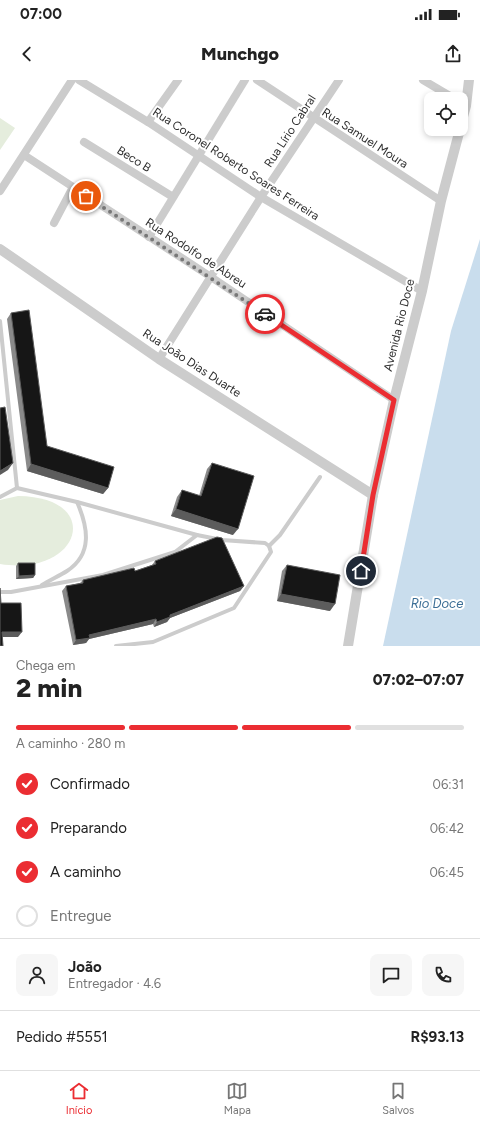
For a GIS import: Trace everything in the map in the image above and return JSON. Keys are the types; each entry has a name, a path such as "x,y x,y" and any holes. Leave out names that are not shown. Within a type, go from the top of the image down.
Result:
{"street":[{"path":"0,191 72,80"},
{"name":"Rua Coronel Roberto Soares Ferreira","path":"79,80 148,122 261,197 422,291"},
{"path":"148,122 178,80"},
{"path":"149,237 172,197 199,156 245,80"},
{"name":"Rua Samuel Moura","path":"257,80 441,201"},
{"name":"Rua Lírio Cabral","path":"159,358 261,197 338,80"},
{"path":"423,80 443,92"},
{"path":"466,92 469,80"},
{"name":"Avenida Rio Doce","path":"348,646 373,495 394,400 422,291 441,201 458,136"},
{"name":"Beco B","path":"84,142 172,197"},
{"name":"Rua Rodolfo de Abreu","path":"24,155 211,277 394,400"},
{"path":"54,224 73,187"},
{"name":"Rua João Dias Duarte","path":"0,249 159,358 373,495"}],"lane":[{"path":"0,321 17,488"},
{"path":"269,546 280,535 320,477"},
{"path":"0,497 17,488 77,502 197,535 222,540 265,543 269,546 271,552 234,608 153,642 116,646"},
{"path":"38,587 68,571 82,556 86,537 83,517 77,502"},
{"path":"0,592 11,592 103,575 175,552 197,535"}],"green space":[{"path":"0,118 15,128 0,150"},
{"path":"18,496 46,500 63,509 72,521 72,535 64,548 49,559 28,565 0,564 0,500"}],"water":[{"name":"Rio Doce","path":"480,239 480,646 383,646 451,331"}],"building":[{"path":"29,310 47,446 114,467 108,488 31,464 11,313"},
{"path":"5,407 13,463 0,471 0,408"},
{"path":"212,463 254,476 238,529 176,509 182,490 201,496"},
{"path":"217,537 222,538 244,586 170,615 170,617 157,622 156,619 89,635 90,638 76,640 66,586 83,583 83,580 134,568 135,571 156,564 155,561"},
{"path":"18,563 35,563 35,575 19,576"},
{"path":"287,565 340,575 335,604 281,594"},
{"path":"0,588 1,603 21,603 22,632 2,632 3,646 0,646"}],"way so far":[{"path":"86,196 265,314"}],"route":[{"path":"265,314 394,400 373,495 361,571"}]}
